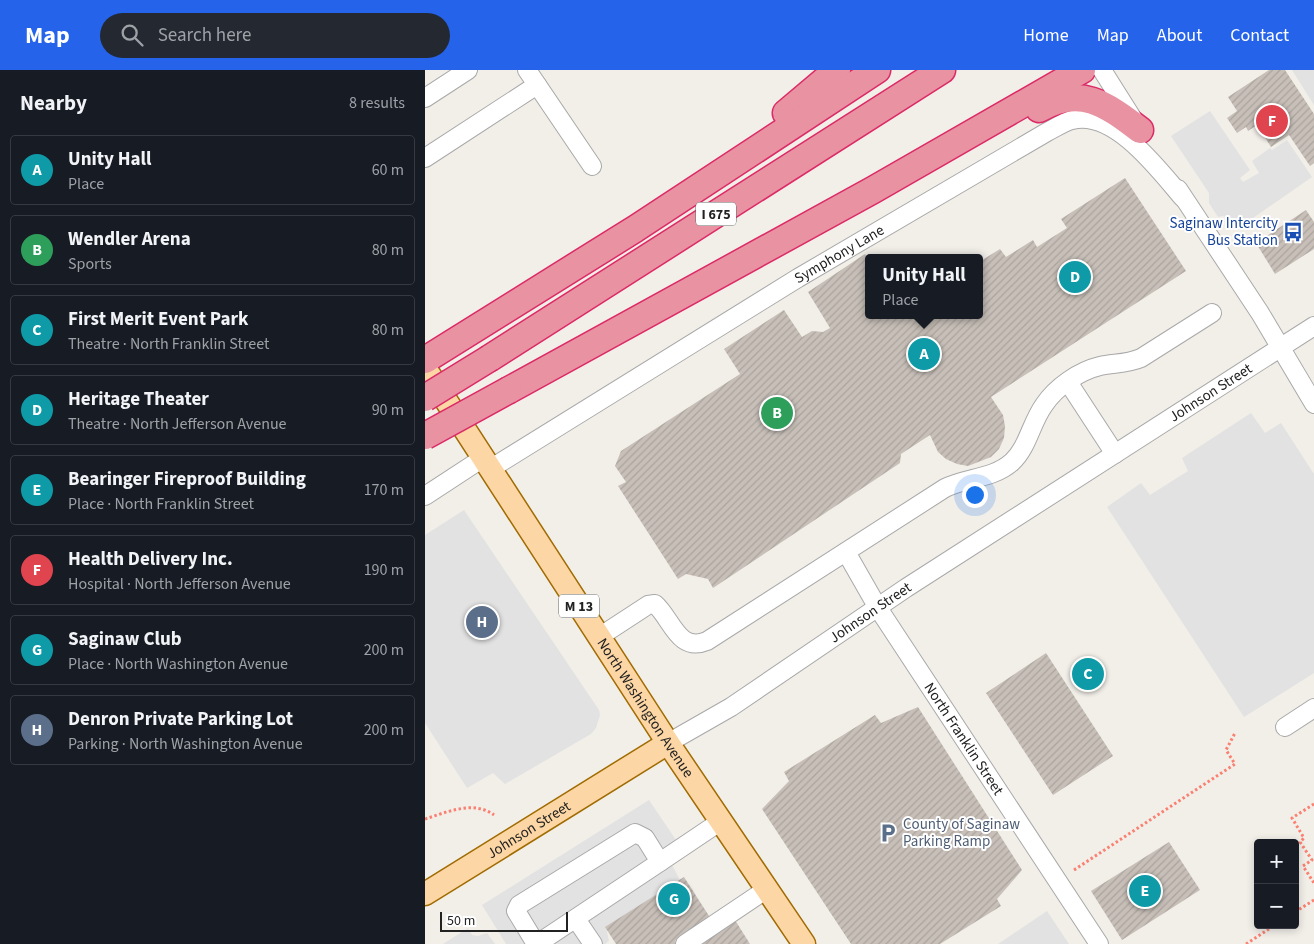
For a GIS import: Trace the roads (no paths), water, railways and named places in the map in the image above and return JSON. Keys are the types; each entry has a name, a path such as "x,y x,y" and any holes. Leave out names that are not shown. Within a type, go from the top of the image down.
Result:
{"highway":[{"path":"685,197 837,70"},
{"name":"I 675","path":"425,360 473,328 685,197 877,70"},
{"name":"I 675","path":"425,398 942,70"},
{"path":"425,436 873,190 1082,70"},
{"path":"873,190 945,165 1051,102 1066,98 1096,100 1140,130"}],"main road":[{"name":"North Washington Avenue","path":"425,368 599,637 804,944"},
{"name":"Johnson Street","path":"425,894 669,743"}],"street":[{"path":"425,98 468,70"},
{"path":"527,70 592,166"},
{"path":"1102,70 1281,347 1294,374 1314,404"},
{"path":"425,158 537,85"},
{"name":"Symphony Lane","path":"425,496 487,464 798,278 1047,132 1072,120 1104,122 1116,130 1148,159 1183,198"},
{"path":"599,637 648,605 655,604 682,640 698,645 707,642 945,488 957,482 984,477 1012,462 1023,447 1044,404 1068,382 1099,366 1129,364 1212,313"},
{"name":"Johnson Street","path":"669,743 731,707 906,588 1314,326"},
{"path":"1068,382 1115,454"},
{"name":"North Franklin Street","path":"846,552 878,608 1099,944"},
{"path":"1285,727 1314,708"},
{"path":"659,862 645,838 635,833 519,905 516,911 519,919 536,944 721,821"},
{"path":"685,944 767,889"},
{"path":"576,919 593,944"}],"place":[{"name":"Health Delivery Inc.","path":"1272,121"},
{"name":"Saginaw Intercity Bus Station","path":"1293,232"},
{"name":"Heritage Theater","path":"1075,277"},
{"name":"Unity Hall","path":"924,354"},
{"name":"Wendler Arena","path":"777,413"},
{"name":"Denron Private Parking Lot","path":"482,622"},
{"name":"First Merit Event Park","path":"1088,674"},
{"name":"County of Saginaw Parking Ramp","path":"888,833"},
{"name":"Bearinger Fireproof Building","path":"1145,891"},
{"name":"Saginaw Club","path":"674,899"}]}
